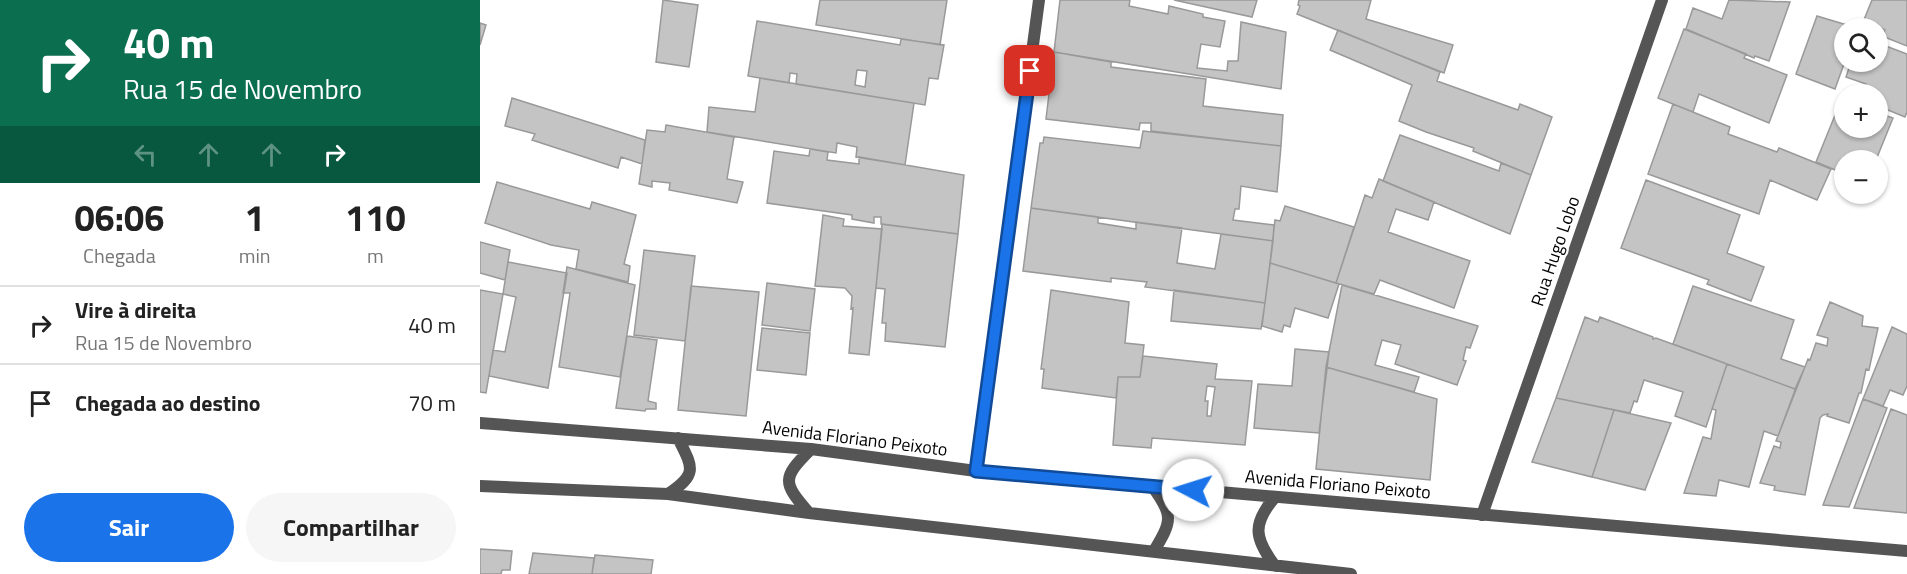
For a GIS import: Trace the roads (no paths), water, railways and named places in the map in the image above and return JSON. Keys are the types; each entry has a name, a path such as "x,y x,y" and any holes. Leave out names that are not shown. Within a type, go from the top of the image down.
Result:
{"street":[{"path":"976,471 1039,0"},
{"name":"Rua Hugo Lobo","path":"1482,515 1662,0"},
{"name":"Avenida Floriano Peixoto","path":"480,423 811,449 976,471 1907,551"},
{"path":"668,494 685,483 690,473 689,459 678,438"},
{"path":"809,513 790,492 788,478 795,465 811,449"},
{"path":"480,486 668,494 809,513 1351,574"},
{"path":"1152,486 1165,503 1169,518 1164,535 1154,552"},
{"path":"1275,497 1263,511 1258,526 1262,548 1275,566"}]}
